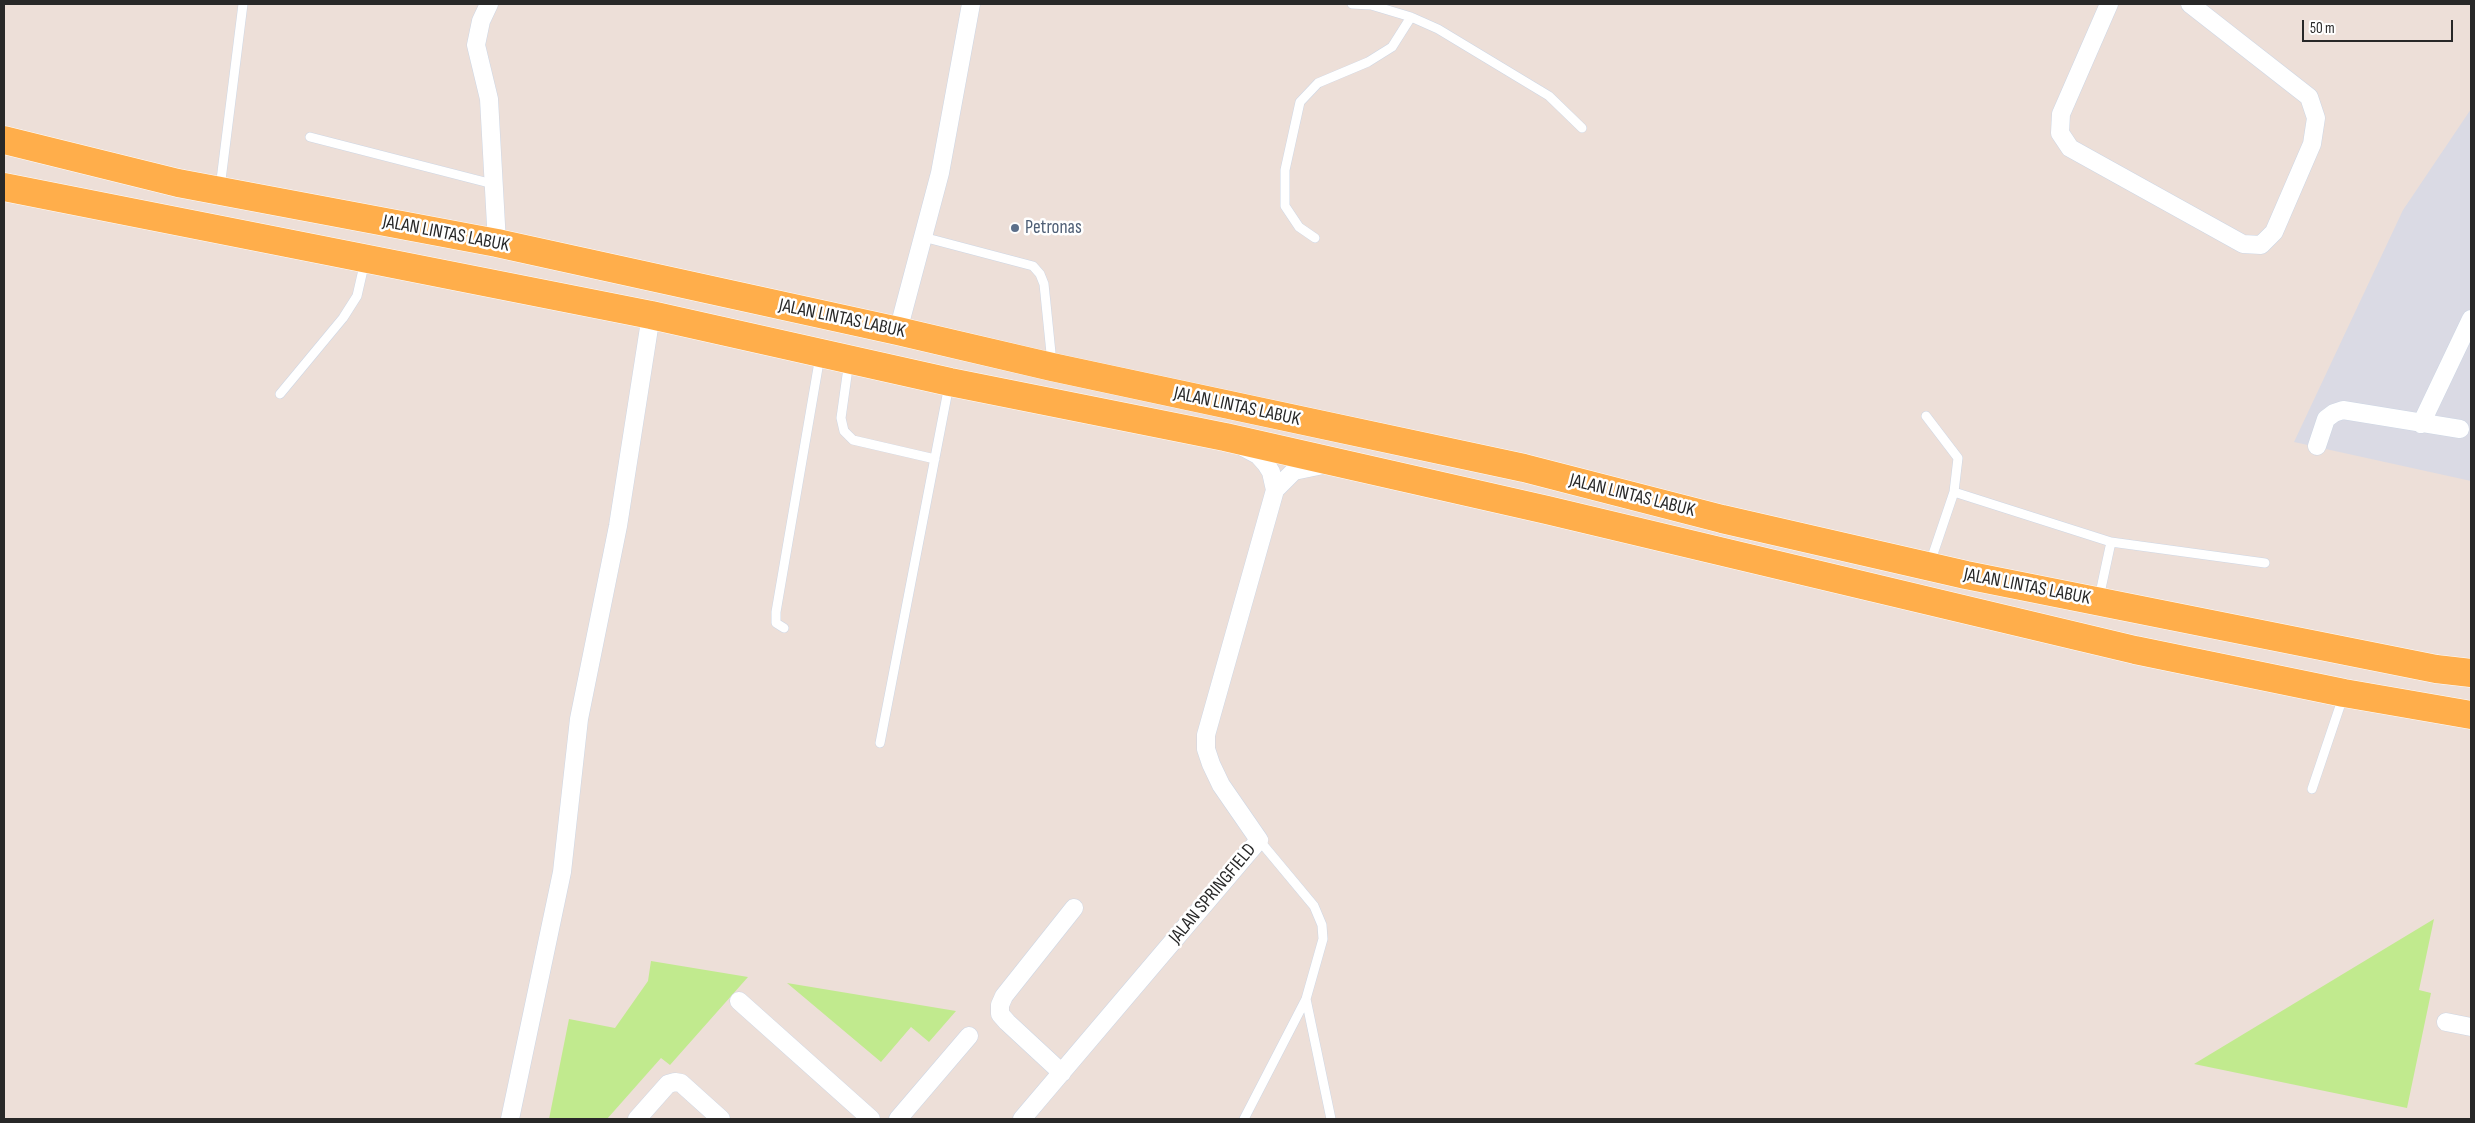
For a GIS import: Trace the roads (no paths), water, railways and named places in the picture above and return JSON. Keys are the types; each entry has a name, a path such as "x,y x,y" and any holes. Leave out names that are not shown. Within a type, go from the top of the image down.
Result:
{"main road":[{"path":"4,131 32,145"},
{"name":"JALAN LINTAS LABUK","path":"4,140 32,145 178,183 497,243 898,331 1052,367 1524,468 1722,519 1928,567 2436,669 2471,673"},
{"name":"JALAN LINTAS LABUK","path":"4,186 652,315 950,382 1225,437 2135,650 2344,693 2471,715"},
{"path":"1722,519 1725,534 1734,540 2033,613 2135,650"}],"street":[{"path":"489,4 481,21 476,44 489,99 497,243"},
{"path":"898,331 940,173 971,4"},
{"path":"2109,4 2061,114 2060,133 2070,148 2113,172 2243,244 2262,245 2274,232 2308,153 2316,118 2308,97 2190,4"},
{"path":"510,1119 562,872 579,720 618,526 652,315"},
{"path":"2421,424 2471,319"},
{"path":"2318,446 2326,419 2342,410 2460,429"},
{"path":"1225,437 1258,455 1271,472 1275,490"},
{"name":"JALAN SPRINGFIELD","path":"1022,1119 1259,840 1221,785 1206,749 1206,735 1275,490 1294,471 1341,463"},
{"path":"1062,1073 1007,1022 1000,1014 1000,1005 1004,996 1074,908"},
{"path":"739,1000 872,1119"},
{"path":"2446,1022 2471,1027"},
{"path":"898,1119 968,1036"},
{"path":"637,1119 668,1084 674,1082 681,1083 721,1119"}],"lane":[{"path":"219,191 243,4"},
{"path":"1352,4 1371,5 1411,17 1438,29 1549,96 1582,128"},
{"path":"1315,238 1299,227 1285,206 1285,170 1300,102 1318,83 1368,62 1392,47 1411,17"},
{"path":"310,137 493,184"},
{"path":"923,237 1033,266 1040,274 1044,284 1052,367"},
{"path":"280,394 357,296 366,258"},
{"path":"784,628 776,623 776,612 787,558 820,353"},
{"path":"849,359 841,418 844,431 853,440 935,459"},
{"path":"880,743 950,382"},
{"path":"1926,416 1958,458 1954,492 1928,567"},
{"path":"1954,492 2111,542 2265,562"},
{"path":"2098,602 2111,542"},
{"path":"2312,789 2344,693"},
{"path":"1244,1119 1306,1000 1323,940 1322,925 1314,906 1259,840"},
{"path":"1306,1000 1331,1119"}],"place":[{"name":"Petronas","path":"1015,228"}]}
